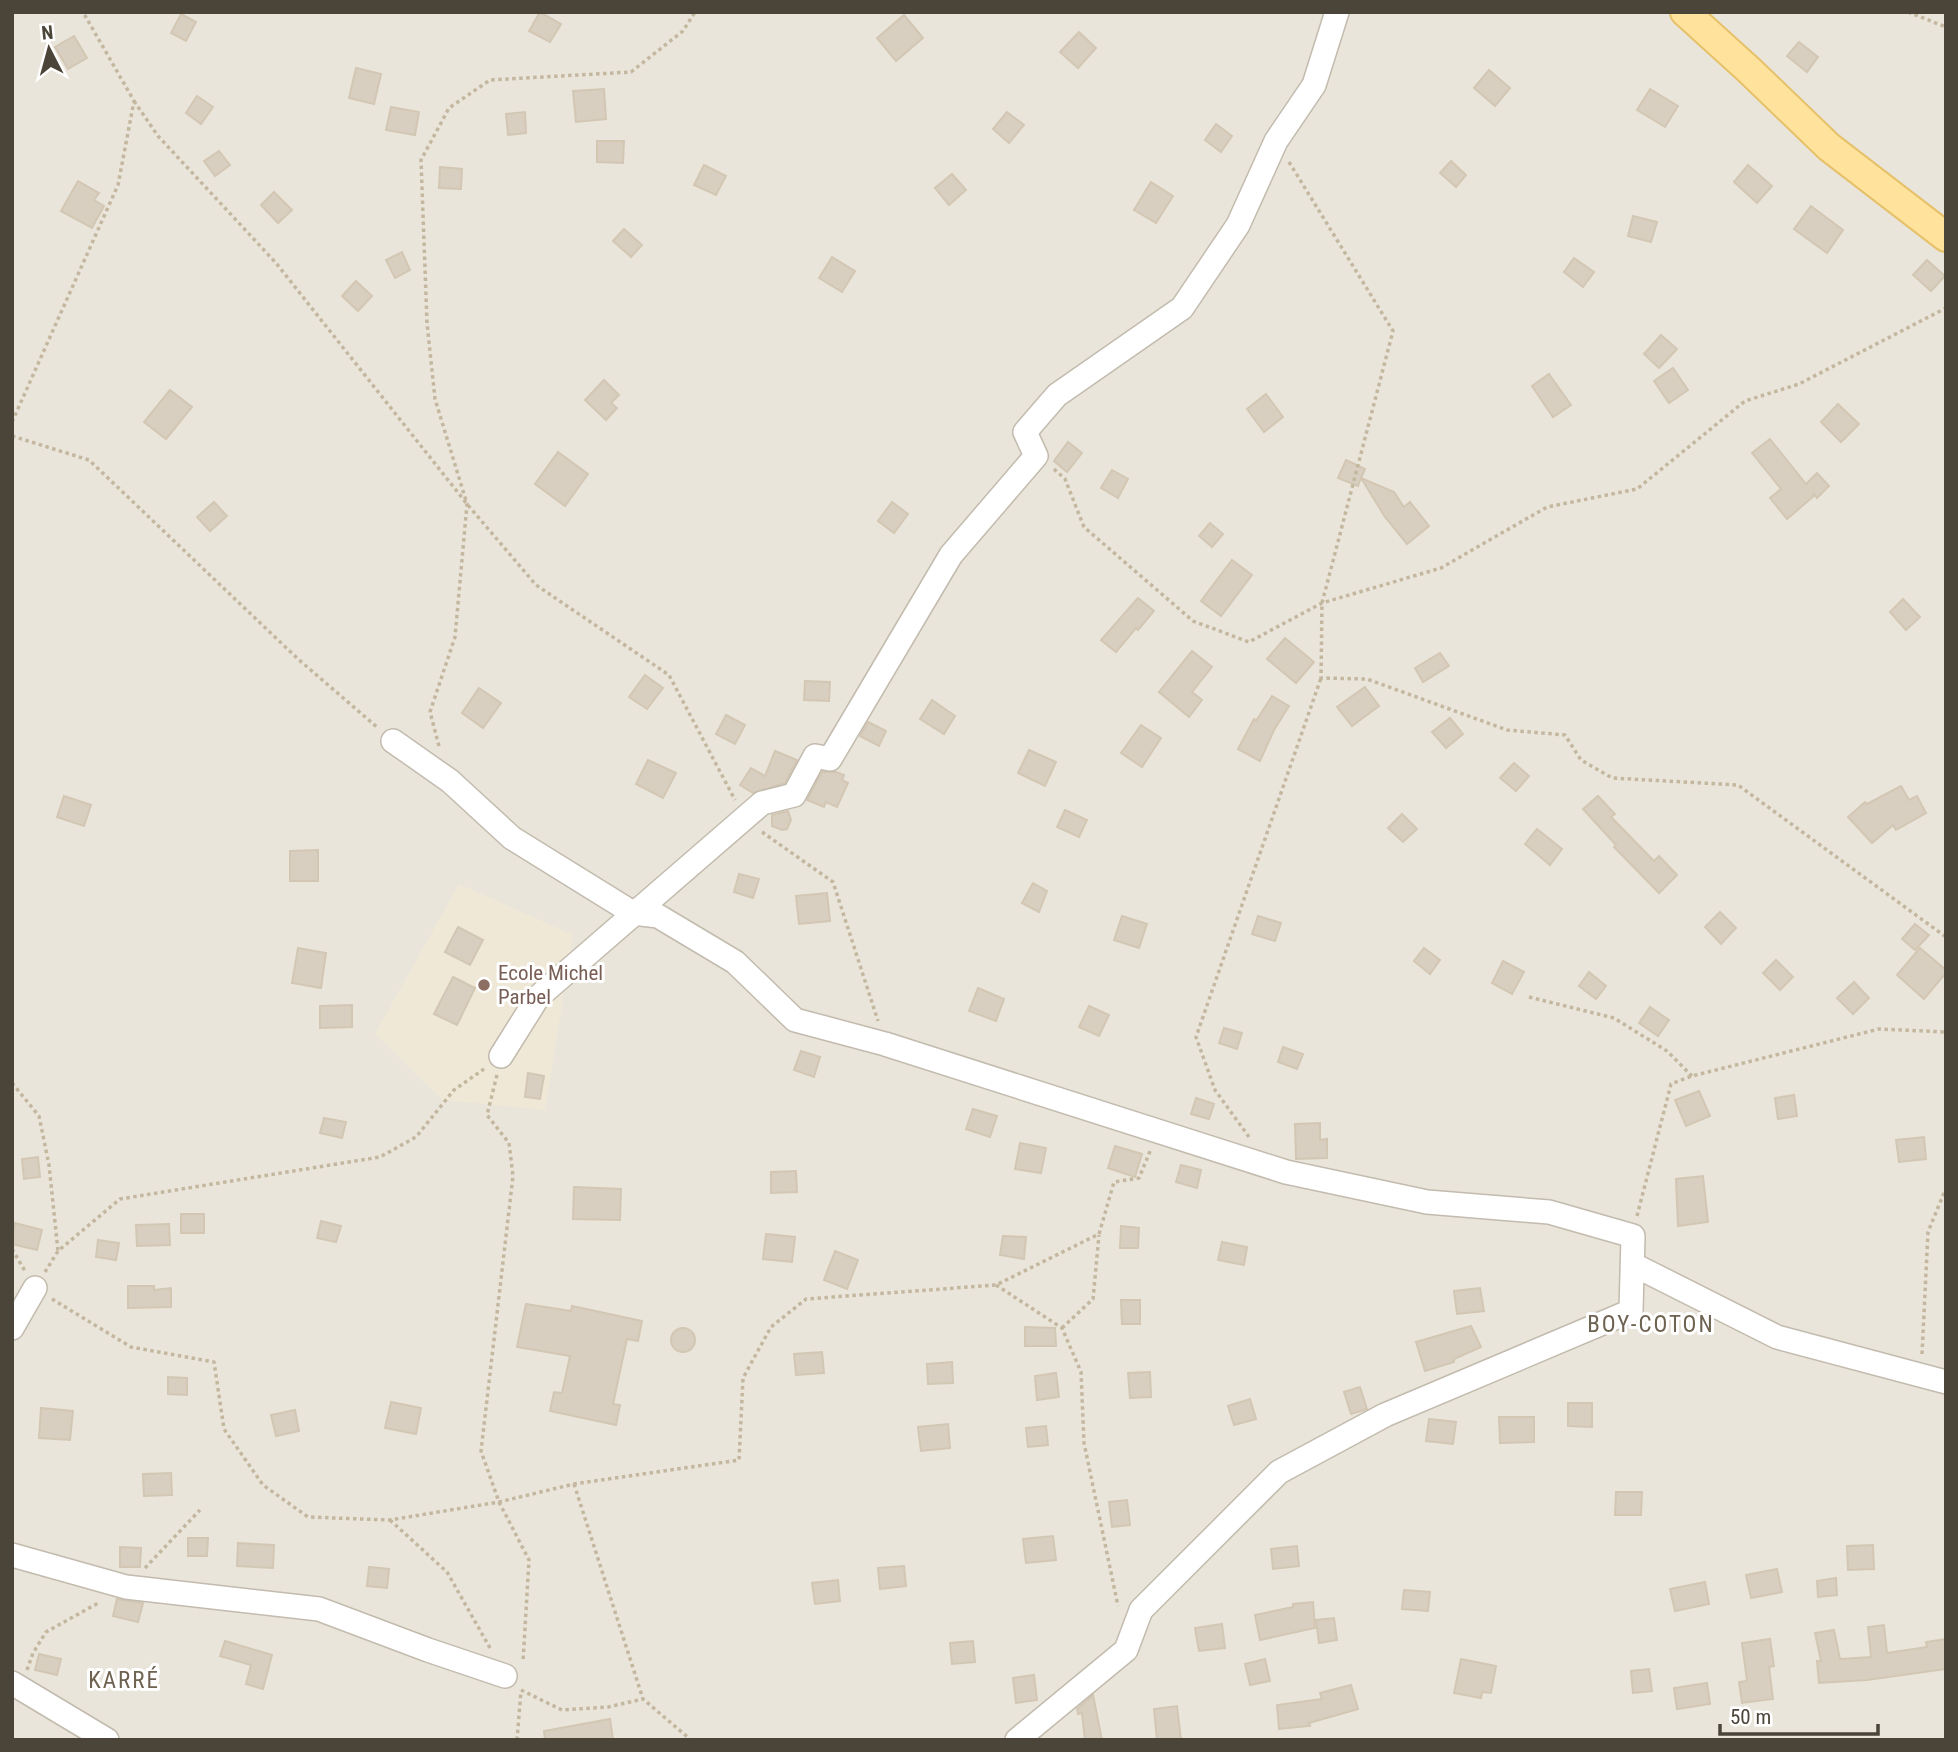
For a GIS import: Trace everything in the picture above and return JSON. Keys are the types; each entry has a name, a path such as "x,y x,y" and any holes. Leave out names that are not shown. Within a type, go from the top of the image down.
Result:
{"main road":[{"path":"1685,12 1829,147 1946,237"}],"street":[{"path":"501,1056 538,997 762,803 794,794 815,756 830,759 951,555 1035,456 1025,432 1057,395 1182,308 1238,225 1276,141 1314,85 1337,12"},
{"path":"393,741 450,781 512,838 633,913 658,916 735,962 795,1020 886,1044 1286,1172 1427,1202 1549,1212 1633,1236 1631,1311 1385,1415 1279,1472 1141,1609 1126,1650 1017,1740"},
{"path":"1634,1265 1777,1337 1946,1382"},
{"path":"12,1328 35,1288"},
{"path":"12,1555 126,1587 319,1609 428,1650 516,1677"},
{"path":"12,1683 107,1740"}],"path":[{"path":"83,12 134,101 158,136 276,263 467,504 536,585 669,675 745,818 833,882 886,1044"},
{"path":"450,781 430,712 455,637 467,504 435,399 427,323 421,160 449,108 490,80 631,72 683,31 695,12"},
{"path":"1908,12 1946,27"},
{"path":"12,422 118,185 134,101"},
{"path":"1252,1142 1215,1090 1196,1037 1321,678 1322,603 1393,331 1276,141"},
{"path":"1035,456 1042,458 1065,479 1084,527 1193,621 1250,642 1322,603 1441,568 1548,507 1637,489 1745,401 1799,384 1946,308"},
{"path":"12,436 89,460 298,659 393,741"},
{"path":"1321,678 1367,679 1507,730 1565,734 1581,760 1612,778 1738,785 1946,937"},
{"path":"1529,997 1614,1018 1667,1051 1692,1076"},
{"path":"1633,1236 1671,1084 1692,1076 1879,1029 1946,1032"},
{"path":"501,1056 454,1090 416,1137 380,1157 120,1199 58,1251 35,1288 131,1347 214,1362 224,1429 263,1485 308,1517 390,1520 499,1502 574,1483 739,1460 743,1378 771,1327 806,1299 996,1285 1100,1234"},
{"path":"501,1056 487,1115 509,1143 513,1176 481,1451 499,1502 528,1560 516,1677 517,1740"},
{"path":"12,1083 38,1116 49,1165 58,1251"},
{"path":"1062,1328 1093,1299 1100,1234 1114,1182 1139,1178 1158,1131"},
{"path":"1923,1377 1922,1345 1928,1232 1946,1188"},
{"path":"996,1285 1062,1328 1081,1372 1084,1443 1126,1650"},
{"path":"574,1483 643,1699 691,1740"},
{"path":"390,1520 447,1572 516,1677 562,1710 608,1707 643,1699"}],"shaded area":[{"path":"12,12 1946,12 1946,1740 12,1740"},
{"name":"Ecole Michel Parbel","path":"459,884 573,935 545,1110 443,1100 375,1034"}],"building":[{"path":"540,12 561,24 550,42 529,31"},
{"path":"181,14 196,22 186,41 171,33"},
{"path":"904,15 923,38 896,61 877,38"},
{"path":"1079,32 1096,48 1078,68 1060,52"},
{"path":"74,36 87,58 68,69 55,47"},
{"path":"1799,42 1818,57 1807,72 1787,56"},
{"path":"356,68 381,74 374,104 349,98"},
{"path":"1489,70 1510,88 1495,106 1474,88"},
{"path":"604,89 606,119 576,122 573,91"},
{"path":"1650,89 1678,106 1665,127 1637,110"},
{"path":"197,96 213,107 201,124 186,113"},
{"path":"391,107 419,112 415,135 386,130"},
{"path":"525,112 526,133 508,135 506,114"},
{"path":"1007,112 1024,125 1009,143 993,129"},
{"path":"1216,124 1232,136 1221,152 1205,140"},
{"path":"597,141 624,141 623,163 597,162"},
{"path":"219,151 230,165 215,176 204,161"},
{"path":"1451,161 1466,175 1456,187 1440,173"},
{"path":"704,165 726,176 716,195 694,185"},
{"path":"1748,165 1772,186 1757,203 1734,182"},
{"path":"440,167 462,169 461,189 439,188"},
{"path":"952,174 966,190 949,205 935,188"},
{"path":"78,181 99,193 94,200 104,206 92,228 61,211"},
{"path":"1151,182 1173,196 1156,223 1134,210"},
{"path":"274,192 292,210 278,223 261,205"},
{"path":"1811,206 1843,230 1827,253 1794,229"},
{"path":"1633,216 1657,222 1651,242 1628,236"},
{"path":"624,229 642,245 631,257 613,241"},
{"path":"402,252 410,270 395,278 386,260"},
{"path":"832,257 855,271 842,292 819,278"},
{"path":"1574,258 1594,272 1583,287 1564,272"},
{"path":"1927,260 1945,276 1931,291 1913,275"},
{"path":"356,281 372,296 358,311 342,296"},
{"path":"1661,335 1677,349 1659,368 1644,354"},
{"path":"1673,368 1688,390 1669,403 1654,381"},
{"path":"1549,374 1571,405 1553,417 1532,386"},
{"path":"604,380 619,395 611,403 617,408 606,420 585,400"},
{"path":"170,390 192,407 166,439 144,422"},
{"path":"1266,394 1283,417 1264,432 1247,409"},
{"path":"1838,404 1859,424 1841,442 1821,422"},
{"path":"1770,439 1806,484 1817,473 1829,486 1787,519 1770,498 1781,489 1752,453"},
{"path":"1068,442 1082,453 1067,472 1054,461"},
{"path":"558,452 588,474 565,506 535,484"},
{"path":"1346,460 1365,469 1358,486 1338,478"},
{"path":"1112,470 1128,479 1118,498 1101,488"},
{"path":"1361,478 1394,492 1404,507 1410,502 1429,526 1407,544 1385,517"},
{"path":"214,502 227,516 210,531 197,517"},
{"path":"892,502 908,514 894,533 878,521"},
{"path":"1210,523 1223,534 1212,547 1199,536"},
{"path":"1232,560 1252,575 1221,616 1201,601"},
{"path":"1138,598 1154,611 1116,652 1101,640"},
{"path":"1903,599 1920,617 1906,630 1890,612"},
{"path":"1285,638 1314,662 1296,683 1267,659"},
{"path":"1192,651 1212,667 1192,692 1202,700 1189,717 1159,692"},
{"path":"1440,653 1449,666 1423,682 1415,668"},
{"path":"645,675 663,688 647,709 629,697"},
{"path":"805,681 830,682 829,701 804,700"},
{"path":"1365,687 1379,706 1352,726 1337,707"},
{"path":"479,688 501,703 483,728 462,713"},
{"path":"1272,696 1289,706 1260,761 1238,749 1254,719 1256,721"},
{"path":"932,700 955,716 944,734 920,719"},
{"path":"726,715 745,725 735,744 716,734"},
{"path":"1450,718 1463,734 1446,748 1432,732"},
{"path":"868,722 886,731 879,746 860,736"},
{"path":"1141,725 1161,738 1142,767 1121,753"},
{"path":"1029,750 1056,762 1045,786 1018,773"},
{"path":"775,751 797,760 785,783 753,793 740,785 751,768 765,776"},
{"path":"648,760 676,773 663,798 636,784"},
{"path":"1514,763 1529,776 1516,791 1500,778"},
{"path":"822,772 844,775 842,780 848,783 837,807 826,802 824,807 807,800"},
{"path":"1901,786 1909,800 1917,796 1926,813 1896,830 1893,825 1872,843 1848,817 1865,802 1867,804"},
{"path":"64,796 91,805 84,826 57,817"},
{"path":"1598,796 1615,814 1611,817 1654,861 1659,856 1677,875 1659,893 1614,847 1616,845 1583,809"},
{"path":"1065,810 1087,820 1079,837 1057,827"},
{"path":"788,811 791,820 787,829 772,826 772,815"},
{"path":"1402,814 1417,829 1403,842 1388,828"},
{"path":"1537,829 1562,849 1550,865 1525,844"},
{"path":"318,850 318,881 290,881 290,851"},
{"path":"739,874 759,879 753,898 734,892"},
{"path":"1033,883 1047,891 1039,912 1022,903"},
{"path":"827,893 830,921 799,924 796,896"},
{"path":"1720,912 1736,928 1721,944 1705,927"},
{"path":"1122,916 1147,924 1139,948 1114,940"},
{"path":"1258,916 1281,923 1275,941 1252,934"},
{"path":"1915,924 1929,935 1915,950 1902,939"},
{"path":"458,927 483,940 470,965 445,952"},
{"path":"298,948 326,953 321,988 292,983"},
{"path":"1424,948 1440,960 1430,974 1414,961"},
{"path":"1920,948 1946,970 1924,999 1897,975"},
{"path":"1776,960 1793,977 1780,990 1763,973"},
{"path":"1503,961 1524,972 1512,994 1492,983"},
{"path":"1589,972 1606,986 1596,999 1579,986"},
{"path":"453,977 475,988 457,1025 434,1014"},
{"path":"1854,982 1869,998 1853,1014 1837,998"},
{"path":"978,988 1004,999 996,1021 969,1011"},
{"path":"352,1005 352,1027 320,1028 320,1006"},
{"path":"1089,1006 1109,1015 1099,1036 1079,1027"},
{"path":"1650,1007 1669,1020 1658,1036 1639,1023"},
{"path":"1224,1028 1242,1033 1237,1049 1219,1043"},
{"path":"1283,1047 1303,1054 1297,1069 1278,1062"},
{"path":"801,1051 820,1057 814,1077 794,1070"},
{"path":"528,1073 544,1076 540,1099 525,1097"},
{"path":"1699,1091 1710,1116 1686,1126 1675,1100"},
{"path":"1794,1095 1797,1116 1778,1119 1775,1098"},
{"path":"1196,1098 1214,1104 1209,1119 1191,1114"},
{"path":"973,1109 997,1116 990,1137 966,1129"},
{"path":"324,1118 346,1122 342,1138 320,1133"},
{"path":"1320,1123 1320,1140 1327,1139 1327,1158 1296,1159 1295,1124"},
{"path":"1924,1137 1926,1159 1899,1162 1896,1140"},
{"path":"1020,1143 1046,1148 1041,1173 1015,1169"},
{"path":"1115,1146 1142,1154 1135,1177 1108,1168"},
{"path":"38,1157 40,1177 24,1179 22,1159"},
{"path":"1181,1165 1201,1170 1197,1188 1176,1182"},
{"path":"796,1171 797,1192 771,1193 771,1172"},
{"path":"1703,1176 1708,1222 1678,1226 1676,1179"},
{"path":"574,1187 621,1189 620,1220 573,1219"},
{"path":"181,1214 204,1214 204,1233 181,1233"},
{"path":"321,1221 341,1226 336,1242 317,1238"},
{"path":"15,1223 42,1230 37,1250 12,1244"},
{"path":"169,1224 170,1245 137,1246 136,1225"},
{"path":"1121,1226 1139,1228 1138,1248 1120,1248"},
{"path":"766,1234 795,1237 792,1262 763,1259"},
{"path":"1003,1236 1026,1237 1024,1259 1000,1255"},
{"path":"98,1240 119,1243 116,1260 96,1257"},
{"path":"1222,1242 1247,1247 1244,1265 1218,1260"},
{"path":"835,1251 858,1260 847,1289 824,1280"},
{"path":"128,1286 154,1286 154,1290 171,1288 171,1307 128,1308"},
{"path":"1480,1288 1484,1311 1457,1314 1454,1291"},
{"path":"1121,1300 1140,1300 1140,1324 1122,1324"},
{"path":"526,1304 571,1311 572,1306 642,1321 638,1341 627,1339 613,1404 620,1405 616,1425 550,1411 554,1392 562,1393 570,1356 517,1347"},
{"path":"1471,1326 1481,1347 1454,1359 1454,1362 1425,1371 1416,1342"},
{"path":"1025,1327 1055,1328 1056,1346 1025,1346"},
{"path":"683,1328 691,1332 695,1340 691,1348 683,1352 675,1348 671,1340 675,1332"},
{"path":"822,1352 824,1373 796,1375 794,1354"},
{"path":"952,1362 953,1383 928,1384 927,1364"},
{"path":"1150,1372 1151,1397 1130,1398 1128,1373"},
{"path":"1056,1373 1059,1397 1037,1400 1035,1376"},
{"path":"168,1377 187,1378 187,1395 168,1394"},
{"path":"1360,1387 1367,1409 1351,1414 1344,1392"},
{"path":"1250,1399 1256,1419 1234,1425 1228,1406"},
{"path":"391,1402 421,1408 416,1434 385,1428"},
{"path":"1568,1403 1592,1403 1592,1427 1568,1426"},
{"path":"41,1408 73,1411 70,1440 39,1438"},
{"path":"295,1410 299,1431 276,1436 271,1415"},
{"path":"1499,1417 1534,1417 1534,1442 1500,1443"},
{"path":"1429,1419 1456,1422 1453,1444 1426,1441"},
{"path":"948,1424 950,1448 921,1451 918,1427"},
{"path":"1046,1426 1048,1445 1028,1447 1026,1428"},
{"path":"171,1473 172,1495 144,1496 143,1474"},
{"path":"1616,1492 1642,1492 1641,1515 1615,1515"},
{"path":"1127,1500 1130,1525 1112,1527 1109,1502"},
{"path":"1053,1536 1056,1560 1026,1563 1023,1539"},
{"path":"188,1538 208,1538 207,1556 188,1556"},
{"path":"238,1543 274,1545 273,1568 237,1566"},
{"path":"1873,1545 1874,1569 1848,1570 1847,1546"},
{"path":"1297,1546 1299,1566 1273,1569 1271,1549"},
{"path":"120,1547 141,1548 140,1567 120,1567"},
{"path":"904,1566 906,1586 880,1589 878,1568"},
{"path":"369,1567 389,1569 387,1588 367,1586"},
{"path":"1777,1569 1782,1592 1751,1598 1746,1575"},
{"path":"1836,1578 1837,1595 1818,1597 1817,1581"},
{"path":"838,1580 840,1601 815,1604 812,1583"},
{"path":"1705,1582 1709,1604 1675,1611 1670,1589"},
{"path":"1404,1590 1430,1592 1428,1611 1402,1609"},
{"path":"117,1599 143,1603 138,1622 113,1616"},
{"path":"1313,1602 1315,1628 1260,1640 1255,1615 1293,1607 1293,1604"},
{"path":"1334,1618 1337,1640 1319,1643 1316,1620"},
{"path":"1222,1624 1225,1648 1199,1651 1195,1628"},
{"path":"1884,1625 1887,1653 1927,1647 1926,1642 1946,1639 1946,1669 1867,1680 1819,1683 1817,1661 1821,1661 1815,1633 1834,1630 1840,1659 1871,1657 1868,1627"},
{"path":"1770,1639 1774,1666 1769,1667 1773,1699 1742,1703 1739,1682 1747,1681 1742,1643"},
{"path":"225,1641 272,1655 263,1689 246,1684 251,1665 220,1656"},
{"path":"973,1641 975,1662 952,1664 950,1643"},
{"path":"39,1654 61,1659 57,1675 35,1670"},
{"path":"1265,1659 1270,1681 1250,1685 1245,1664"},
{"path":"1461,1659 1496,1666 1491,1693 1482,1692 1481,1698 1454,1693"},
{"path":"1649,1669 1652,1691 1633,1693 1631,1671"},
{"path":"1034,1675 1037,1700 1016,1703 1013,1678"},
{"path":"1707,1683 1710,1704 1677,1709 1674,1688"},
{"path":"1351,1685 1358,1709 1309,1723 1310,1726 1279,1729 1277,1705 1322,1699 1320,1693"},
{"path":"1093,1695 1102,1740 1085,1740 1082,1713 1078,1714 1077,1709"},
{"path":"1177,1706 1181,1740 1157,1740 1154,1709"},
{"path":"610,1719 613,1740 545,1740 544,1731"}],"place":[{"name":"Ecole Michel Parbel","path":"484,985"}],"district":[{"name":"BOY-COTON","path":"1651,1324"},
{"name":"KARRÉ","path":"124,1680"}]}
